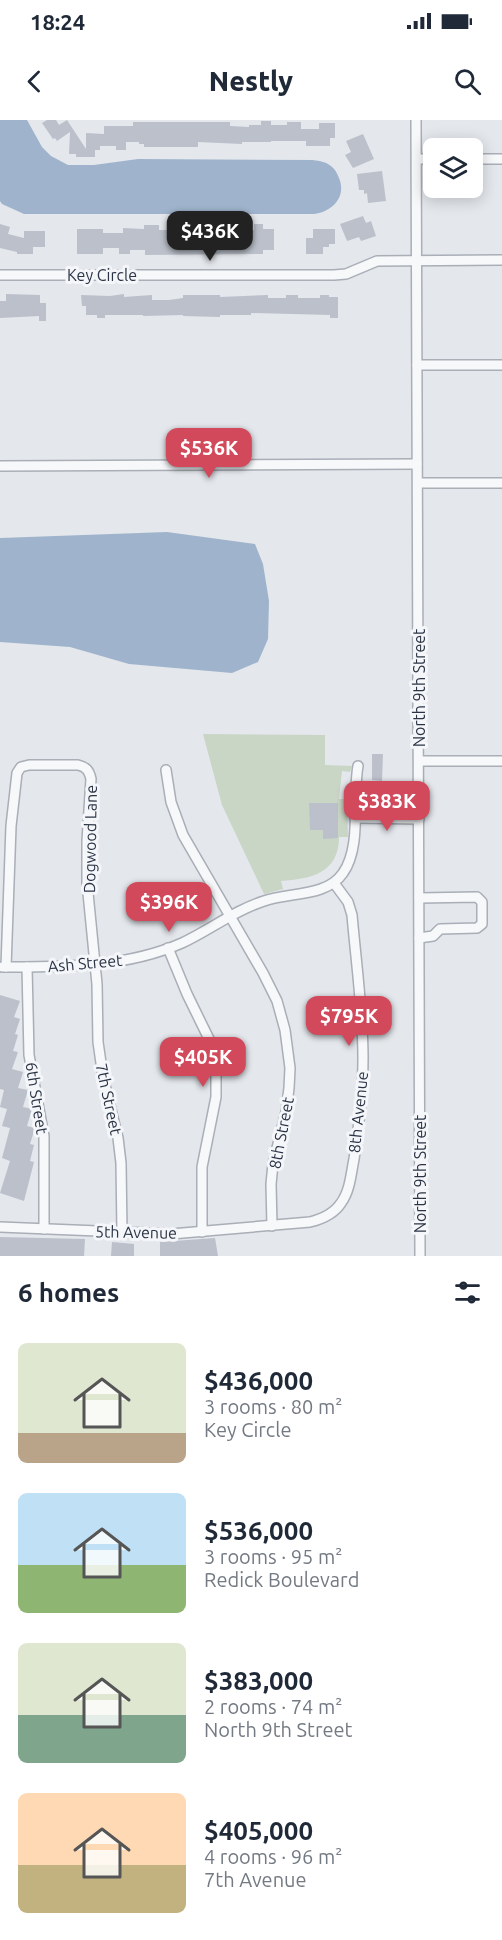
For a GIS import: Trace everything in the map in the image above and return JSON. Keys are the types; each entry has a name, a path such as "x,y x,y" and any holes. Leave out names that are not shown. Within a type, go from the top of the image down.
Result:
{"street":[{"name":"North 9th Street","path":"416,120 420,1256"},
{"path":"417,159 423,159"},
{"path":"483,159 502,159"},
{"name":"Key Circle","path":"0,275 334,275 346,273 377,261 502,260"},
{"path":"417,365 502,365"},
{"path":"0,466 417,464"},
{"path":"418,483 502,483"},
{"path":"419,761 502,761"},
{"name":"Dogwood Lane","path":"3,967 14,790 17,772 21,767 29,765 78,765 86,767 90,772 87,883 95,964"},
{"path":"334,883 345,871 353,853 358,766"},
{"name":"8th Street","path":"166,770 172,808 183,835 271,987 281,1014 288,1044 289,1094 273,1164 272,1226"},
{"path":"355,818 419,819"},
{"name":"Ash Street","path":"3,967 75,967 116,962 168,948 201,934 261,901 317,891 334,883"},
{"name":"8th Avenue","path":"272,1226 321,1220 341,1204 350,1180 359,1123 363,1056 352,915 348,902 334,883"},
{"path":"419,898 477,897 482,902 482,924 477,928 440,929 433,936 419,938"},
{"path":"168,948 209,1039 216,1069 216,1097 202,1167 202,1232"},
{"name":"7th Street","path":"95,964 100,1063 113,1113 121,1163 122,1233"},
{"name":"6th Street","path":"27,967 29,1055 44,1136 44,1229"},
{"name":"5th Avenue","path":"0,1227 161,1234 272,1226"}],"green space":[{"path":"203,734 325,735 325,765 352,766 350,772 342,771 339,799 347,799 348,837 339,837 338,849 329,866 313,876 281,881 283,889 264,894 222,805"}],"water":[{"path":"0,120 27,120 42,147 51,156 68,165 94,165 138,159 313,160 334,168 339,178 341,191 332,207 314,214 24,214 0,201"},
{"path":"167,532 255,544 263,564 269,601 268,639 258,662 232,673 129,664 70,647 0,642 0,538"}],"building":[{"path":"47,120 56,120 59,125 67,120 86,149 86,133 104,134 104,126 133,126 133,122 230,122 230,126 249,127 249,125 261,125 261,121 271,121 271,125 301,122 301,129 319,129 319,123 335,123 335,138 330,138 330,146 306,146 306,141 271,141 242,142 242,144 198,142 198,147 144,147 144,144 139,144 139,142 126,142 126,150 116,150 116,146 100,146 100,150 95,150 95,157 76,157 76,154 69,154 70,132 57,141 53,139 42,123"},
{"path":"363,134 374,159 353,168 345,155 351,152 346,141"},
{"path":"382,171 386,201 368,203 367,193 364,194 364,190 359,190 357,174"},
{"path":"363,216 366,223 371,221 376,236 361,241 359,237 347,241 340,224"},
{"path":"0,224 10,227 8,234 24,238 24,231 45,231 45,247 33,247 33,254 17,254 17,252 0,248"},
{"path":"189,224 189,234 221,235 221,230 233,230 233,225 240,225 240,230 254,230 254,224 263,224 263,229 274,229 274,250 263,250 263,254 145,255 145,250 130,250 130,254 119,254 119,248 103,248 103,254 77,254 77,229 103,229 103,233 123,233 123,228 144,229 144,225 159,225 159,230 177,230 177,225"},
{"path":"313,229 335,229 335,244 323,247 323,254 306,254 306,238 313,238"},
{"path":"6,294 40,295 40,303 46,303 46,321 39,321 39,316 0,318 0,301 6,301"},
{"path":"124,294 124,297 152,295 152,300 183,298 183,295 220,295 220,297 268,295 268,298 286,298 286,295 298,295 298,298 320,298 320,295 329,295 329,297 338,297 338,318 330,318 330,315 251,313 251,315 220,315 220,317 105,315 105,318 97,318 97,315 86,315 86,306 82,306 81,295"},
{"path":"372,754 383,754 382,781 372,780"},
{"path":"309,803 338,803 338,838 323,839 323,830 310,830"},
{"path":"0,995 20,1001 14,1017 20,1019 13,1051 18,1052 12,1069 23,1072 18,1088 28,1090 23,1107 32,1109 27,1126 35,1128 30,1144 34,1145 30,1161 34,1162 24,1201 0,1193 10,1161 2,1158 10,1128 2,1126 7,1109 0,1107 4,1090 0,1089"},
{"path":"0,1237 85,1239 84,1256 0,1256"},
{"path":"215,1238 218,1256 160,1256 160,1242"},
{"path":"112,1242 134,1244 134,1256 111,1256"}]}
